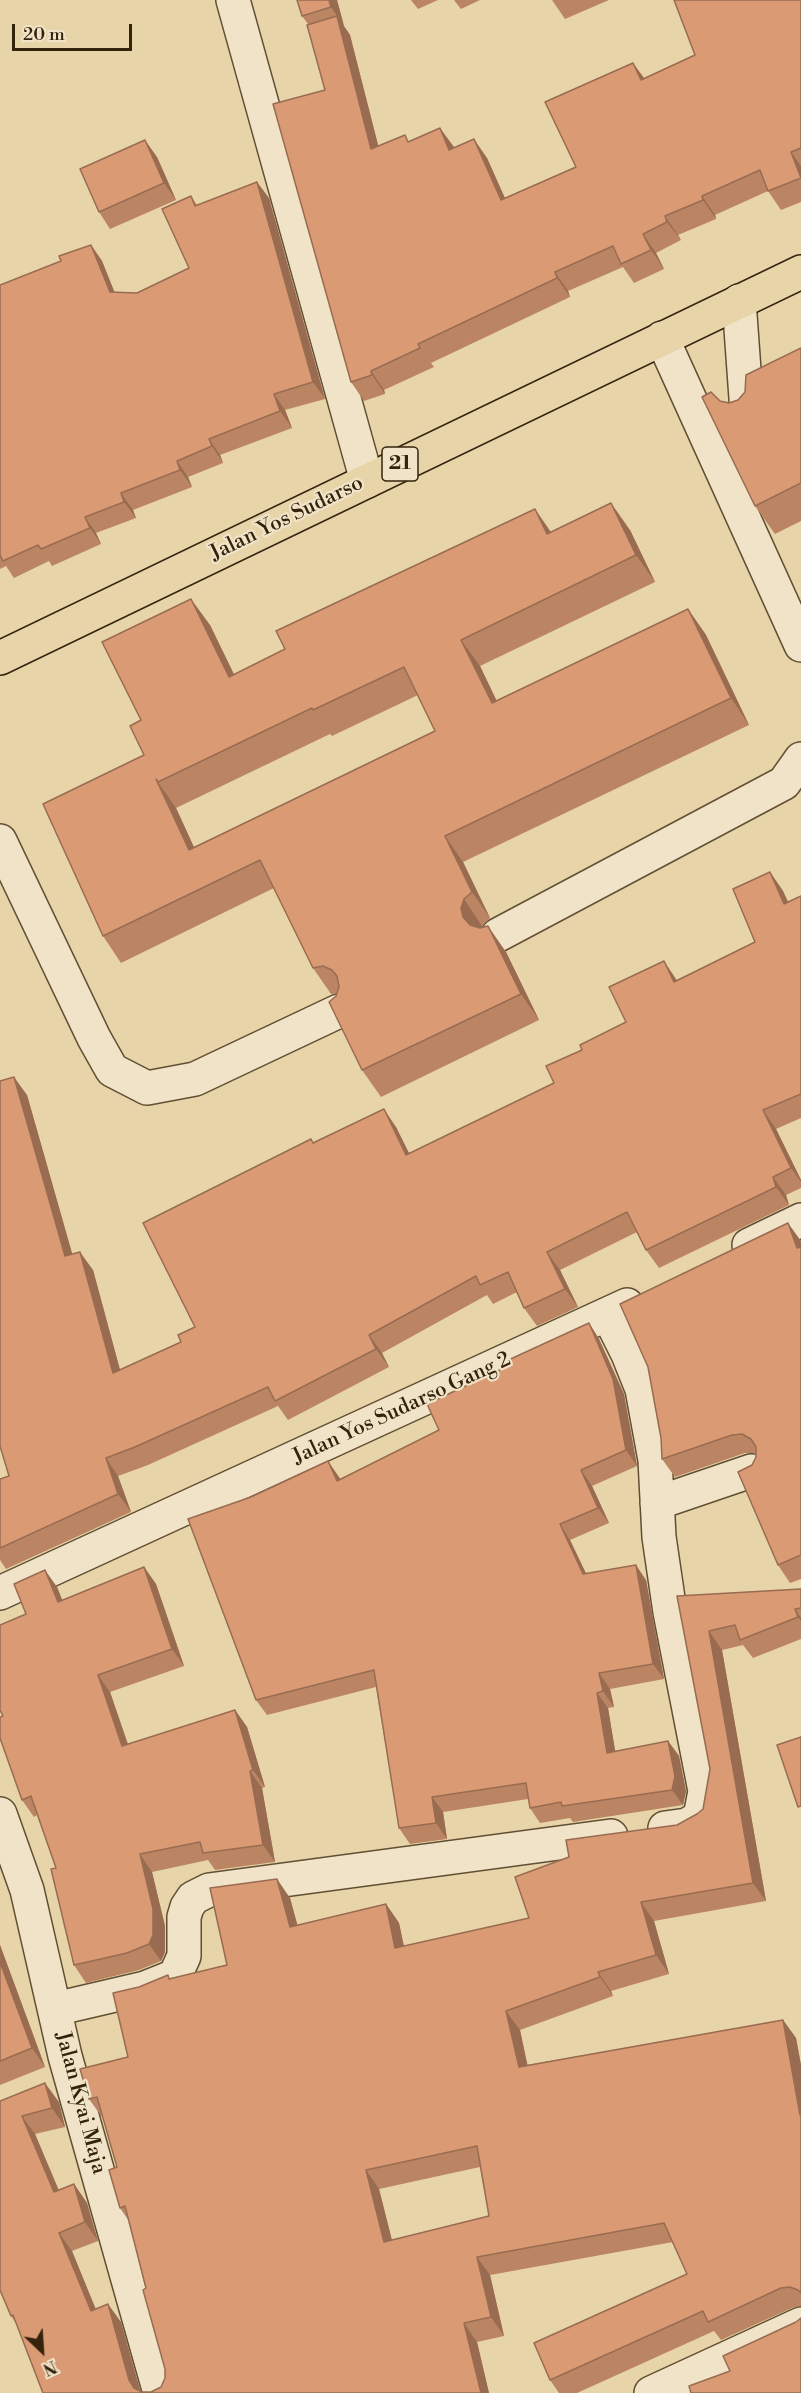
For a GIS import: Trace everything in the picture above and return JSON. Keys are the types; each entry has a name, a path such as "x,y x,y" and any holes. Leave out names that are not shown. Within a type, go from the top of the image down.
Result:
{"highway":[{"name":"Jalan Yos Sudarso","path":"0,658 801,272"}],"street":[{"path":"233,0 367,481"},
{"path":"740,301 747,412"},
{"path":"662,338 801,645"},
{"path":"498,935 784,783 801,759"},
{"path":"0,841 94,1038 112,1070 147,1088 195,1079 339,1011"},
{"path":"726,1256 801,1220"},
{"name":"Jalan Yos Sudarso Gang 2","path":"0,1593 651,1293"},
{"path":"55,2009 145,1988 175,1976 184,1956 184,1917 187,1907 194,1899 209,1890 687,1825 700,1817 705,1791 670,1612 659,1537 655,1460 642,1389 608,1314"},
{"path":"657,1503 751,1471"},
{"name":"Jalan Kyai Maja","path":"0,1814 27,1890 71,2077 160,2393"},
{"path":"41,2089 71,2077"},
{"path":"651,2393 693,2384 801,2324"}],"building":[{"path":"297,0 329,0 331,7 302,16"},
{"path":"674,0 801,0 801,148 791,152 801,178 768,191 760,170 702,196 703,200 665,216 667,222 643,234 651,250 621,264 613,246 555,272 557,278 418,344 420,348 371,371 372,375 351,382 273,104 325,90 307,25 337,16 371,149 405,135 408,142 440,128 449,150 474,139 501,200 576,167 545,102 633,63 641,80 695,55"},
{"path":"145,140 164,183 99,212 80,169"},
{"path":"257,182 313,382 274,394 280,411 209,439 212,446 177,461 180,470 121,493 124,502 85,517 90,528 41,549 38,545 3,561 0,555 0,285 61,261 59,256 91,245 110,292 137,293 189,268 162,209 191,196 195,206"},
{"path":"801,348 801,483 755,506 702,397 711,392 720,401 729,403 738,400 745,392 746,375"},
{"path":"611,503 636,555 461,640 492,703 688,609 731,698 445,836 472,892 464,899 461,908 463,917 470,925 480,928 488,926 521,994 362,1070 329,1002 336,996 339,987 337,976 332,970 323,966 313,968 260,860 103,936 43,804 144,755 130,726 141,720 102,642 191,599 229,677 285,649 276,631 535,509 547,534","holes":["404,667 435,731 189,850 156,779 158,782 312,708 313,710"]},
{"path":"770,872 784,904 801,896 801,1094 763,1110 791,1168 773,1177 776,1187 646,1250 627,1212 547,1252 565,1289 524,1308 508,1272 480,1285 476,1276 369,1335 376,1349 275,1401 268,1387 106,1458 118,1494 0,1548 0,1479 9,1476 0,1446 0,1081 14,1077 65,1256 80,1252 113,1373 181,1342 178,1335 195,1327 143,1223 311,1139 313,1143 384,1109 406,1155 554,1083 546,1066 582,1050 580,1045 626,1022 609,987 664,961 674,982 755,942 733,889"},
{"path":"788,1223 797,1248 801,1247 801,1555 778,1565 738,1472 752,1465 756,1457 756,1447 751,1439 742,1434 732,1435 662,1459 661,1438 648,1367 620,1304"},
{"path":"589,1323 613,1379 626,1450 581,1470 598,1508 560,1524 583,1574 636,1565 653,1664 599,1673 603,1691 597,1693 607,1753 668,1741 675,1776 672,1790 562,1806 561,1802 530,1808 526,1783 432,1797 436,1823 399,1828 374,1670 256,1700 188,1519 251,1497 328,1461 337,1481 439,1430 427,1404 506,1367 504,1362"},
{"path":"144,1567 172,1649 98,1675 122,1746 235,1710 253,1770 250,1771 263,1845 203,1853 200,1842 140,1854 153,1909 153,1935 149,1944 127,1953 74,1965 51,1869 56,1868 31,1796 22,1800 0,1738 0,1717 3,1716 0,1710 0,1625 26,1614 14,1584 45,1570 58,1602"},
{"path":"801,1589 801,1608 795,1609 798,1617 740,1640 735,1625 709,1631 753,1883 641,1902 656,1955 598,1972 600,1977 506,2011 519,2067 783,2020 801,2114 801,2293 790,2287 781,2288 708,2322 703,2311 550,2380 534,2343 687,2274 664,2223 477,2257 491,2317 464,2323 481,2393 43,2393 13,2315 11,2316 0,2290 0,2101 45,2083 52,2108 22,2116 54,2192 74,2184 85,2222 59,2233 91,2311 108,2304 129,2380 134,2388 142,2392 151,2392 161,2387 165,2378 165,2369 143,2290 146,2288 125,2206 120,2208 109,2170 117,2167 97,2097 89,2099 80,2069 128,2057 113,1993 139,1987 168,1975 169,1979 227,1965 210,1888 277,1879 290,1927 386,1904 395,1948 529,1918 515,1877 569,1857 566,1840 677,1825 697,1814 703,1809 710,1769 677,1596","holes":["477,2146 489,2216 384,2242 366,2170"]},
{"path":"801,1737 801,1806 798,1807 777,1745"},
{"path":"0,1962 32,2048 0,2061"},
{"path":"801,2318 801,2393 691,2393 689,2386 730,2371 723,2356"}]}
